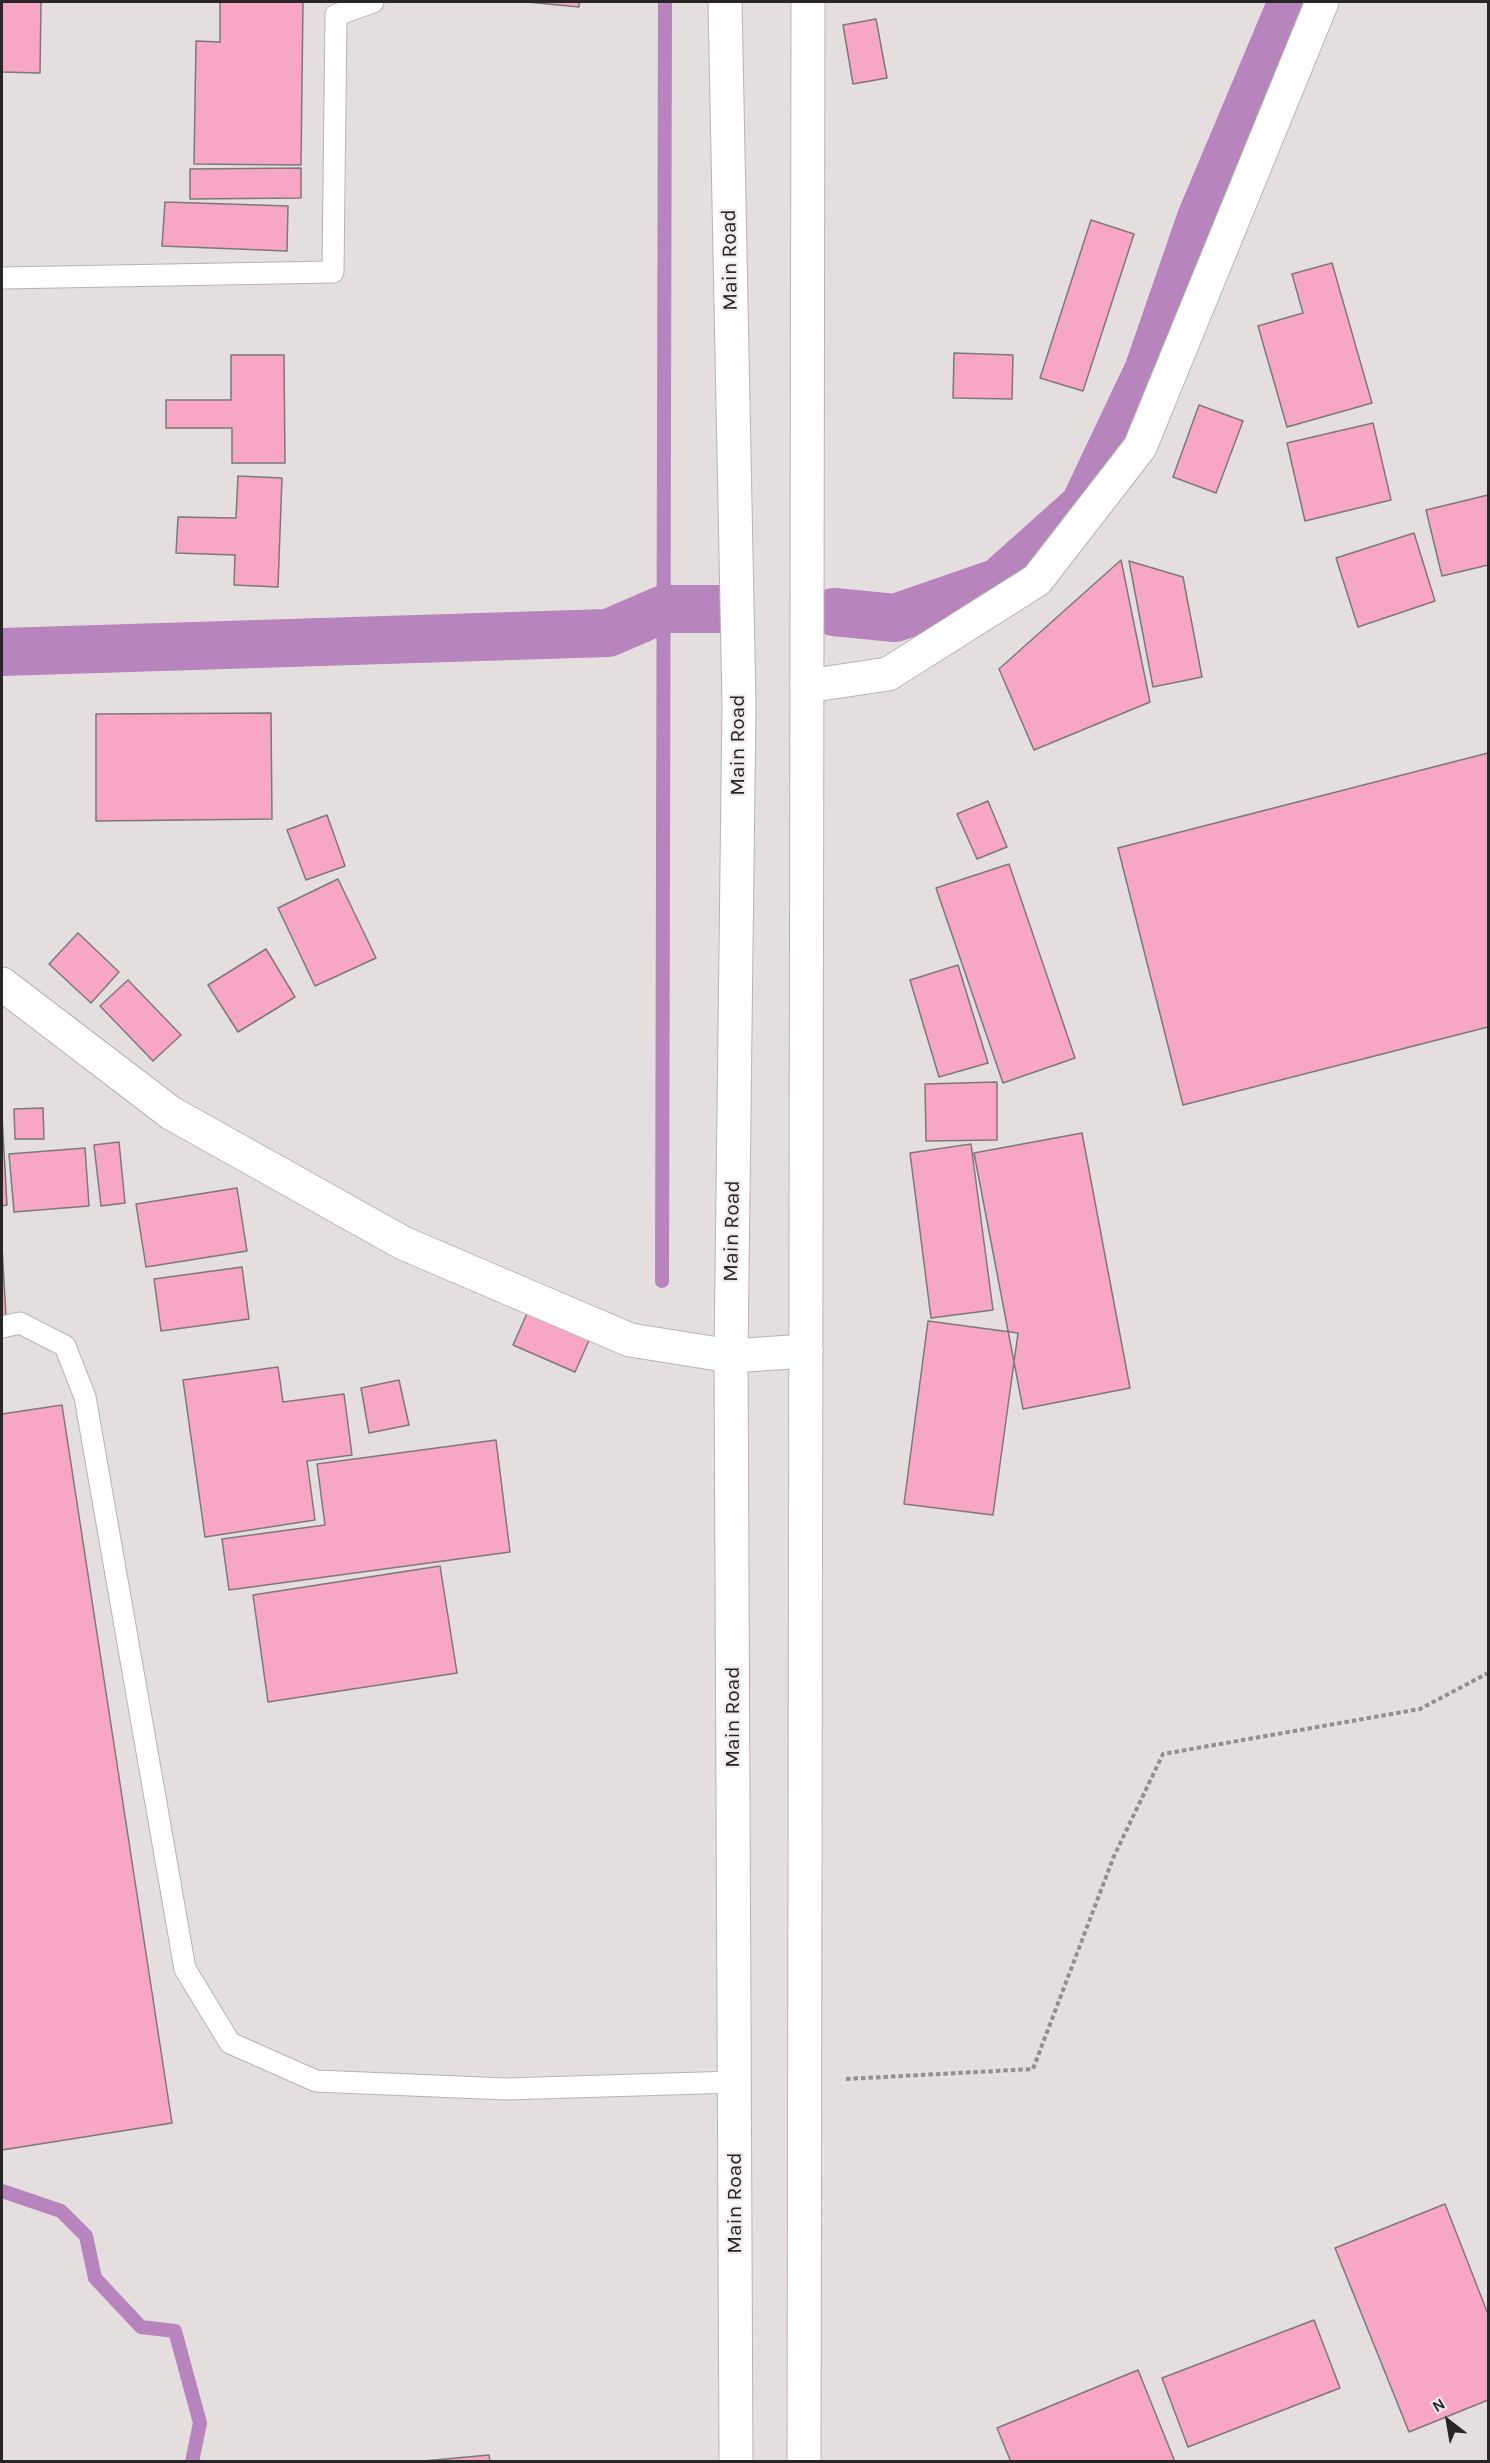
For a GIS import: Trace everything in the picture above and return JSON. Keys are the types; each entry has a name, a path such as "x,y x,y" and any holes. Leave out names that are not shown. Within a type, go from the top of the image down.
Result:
{"main road":[{"name":"Main Road","path":"725,2 739,704 730,1356 736,2462"},
{"path":"804,2462 808,2"},
{"path":"807,686 888,674 1037,580 1140,447 1322,2"},
{"path":"2,984 171,1113 403,1244 630,1340 730,1356 806,1351"}],"lane":[{"path":"2,278 333,272 336,8 373,2"},
{"path":"2,1327 20,1323 65,1346 85,1397 185,1969 230,2043 316,2081 506,2089 735,2082"}],"path":[{"path":"804,2081 1033,2069 1114,1856 1163,1754 1420,1708 1488,1673"}],"building":[{"path":"2,2 41,2 40,73 2,72"},
{"path":"220,2 303,2 301,165 194,164 196,41 220,42"},
{"path":"527,2 579,2 579,7"},
{"path":"876,19 887,78 853,84 843,25"},
{"path":"301,168 301,198 190,199 190,169"},
{"path":"165,202 288,206 287,251 162,246"},
{"path":"1091,220 1134,234 1083,391 1040,378"},
{"path":"1332,263 1372,403 1287,427 1258,326 1303,313 1292,274"},
{"path":"954,353 1013,355 1012,399 953,398"},
{"path":"231,355 284,355 285,463 232,463 232,428 166,428 166,400 231,400"},
{"path":"1199,405 1243,421 1216,493 1173,477"},
{"path":"1373,423 1391,500 1305,521 1287,443"},
{"path":"238,476 282,478 278,587 234,585 235,555 176,553 178,517 236,518"},
{"path":"1488,495 1488,565 1442,576 1426,510"},
{"path":"1414,533 1435,601 1358,627 1336,558"},
{"path":"1121,560 1150,702 1034,750 999,669"},
{"path":"1129,561 1183,577 1202,677 1153,687"},
{"path":"271,713 272,819 96,821 96,714"},
{"path":"1488,753 1488,1027 1183,1105 1118,848"},
{"path":"988,801 1007,847 977,859 957,814"},
{"path":"327,815 345,866 306,880 287,830"},
{"path":"1009,864 1075,1058 1003,1083 936,888"},
{"path":"338,879 376,958 315,986 278,908"},
{"path":"78,933 119,972 91,1003 49,964"},
{"path":"266,949 295,997 238,1032 208,985"},
{"path":"958,965 988,1063 939,1077 910,980"},
{"path":"128,980 181,1035 153,1061 100,1006"},
{"path":"997,1082 997,1140 926,1141 925,1084"},
{"path":"43,1108 44,1139 15,1139 14,1109"},
{"path":"2,1116 7,1205 2,1206"},
{"path":"1082,1133 1130,1388 1023,1409 974,1153"},
{"path":"119,1142 125,1203 101,1206 94,1145"},
{"path":"971,1144 993,1310 931,1318 910,1153"},
{"path":"85,1148 89,1206 14,1212 9,1154"},
{"path":"237,1188 247,1251 146,1267 136,1204"},
{"path":"2,1247 6,1316 2,1317"},
{"path":"242,1267 249,1319 161,1331 154,1279"},
{"path":"529,1309 591,1336 575,1372 513,1345"},
{"path":"928,1321 1018,1333 993,1515 904,1504"},
{"path":"278,1367 283,1402 344,1394 352,1455 307,1461 315,1520 205,1537 183,1380"},
{"path":"399,1380 409,1425 369,1433 361,1388"},
{"path":"62,1405 172,2123 2,2150 2,1414"},
{"path":"496,1440 510,1552 229,1590 222,1539 325,1525 317,1464"},
{"path":"440,1566 457,1673 268,1702 253,1595"},
{"path":"1445,2204 1488,2314 1488,2400 1409,2432 1335,2248"},
{"path":"1314,2320 1340,2388 1188,2447 1162,2378"},
{"path":"1138,2370 1175,2462 1011,2462 997,2428"},
{"path":"489,2455 490,2462 413,2462"}],"waterway":[{"path":"662,1281 665,2"},
{"path":"834,612 895,618 999,582 1084,506 1148,371 1201,218 1292,2"},
{"path":"2,652 608,633 664,609 719,609"},
{"path":"2,2191 61,2211 86,2236 95,2278 141,2327 175,2331 200,2423 192,2462"}]}
